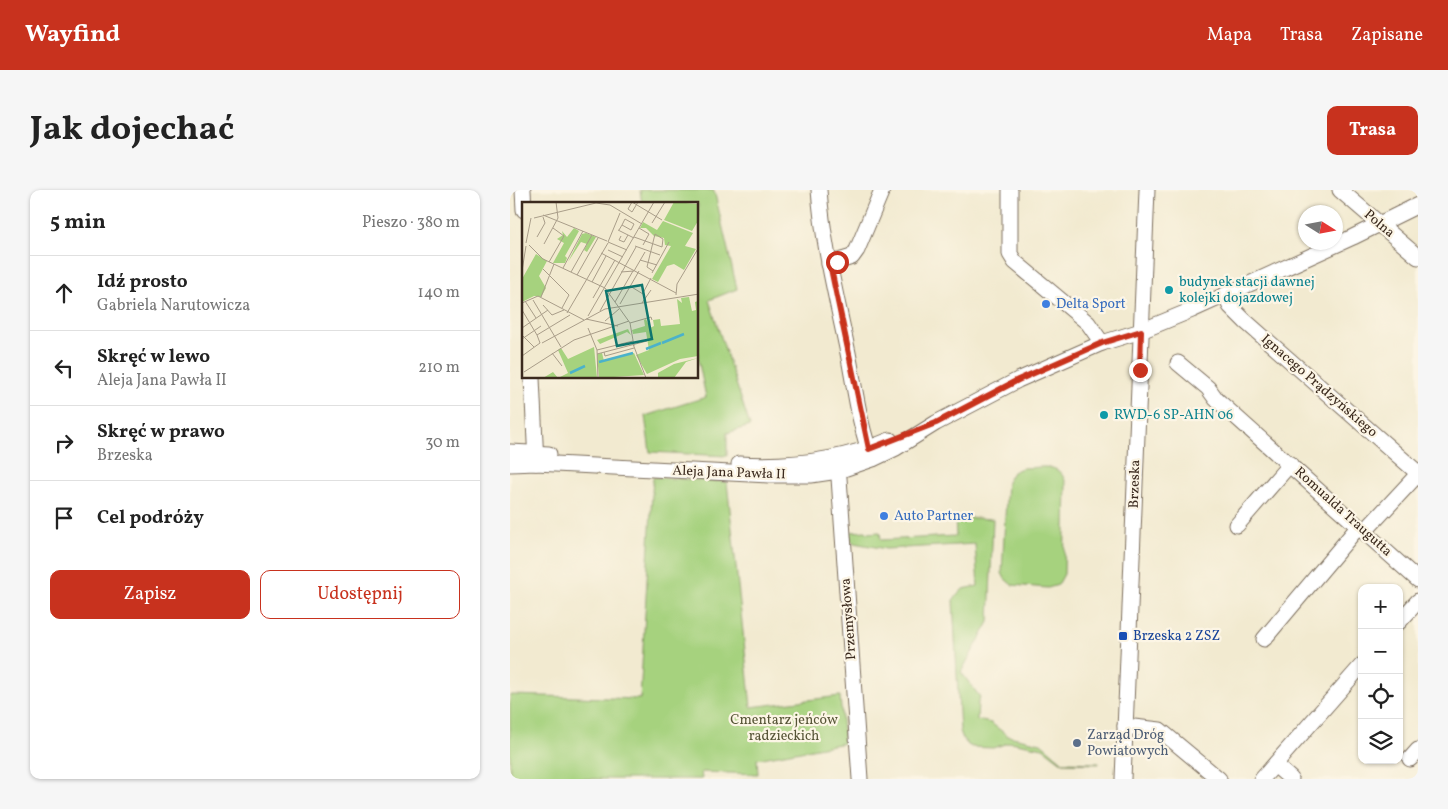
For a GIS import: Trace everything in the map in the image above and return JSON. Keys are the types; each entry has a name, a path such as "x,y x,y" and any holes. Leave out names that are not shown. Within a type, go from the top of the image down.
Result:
{"street":[{"path":"819,190 821,219 863,425 871,454"},
{"path":"830,264 852,257 857,250 882,190"},
{"path":"1010,190 1010,254 1015,262 1088,323 1102,343"},
{"name":"Brzeska","path":"1123,779 1147,190"},
{"name":"Polna","path":"1340,190 1418,257"},
{"name":"Aleja Jana Pawła II","path":"510,452 536,458 650,464 752,465 840,461 871,454 936,423 1018,380 1102,343 1141,331 1225,295 1418,205"},
{"name":"Ignacego Prądzyńskiego","path":"1225,295 1230,306 1245,321 1418,473"},
{"name":"Romualda Traugutta","path":"1178,363 1208,388 1216,399 1418,580"},
{"path":"532,379 536,458"},
{"path":"840,461 854,448 863,425"},
{"name":"Aleja Jana Pawła II","path":"510,464 536,458"},
{"name":"Przemysłowa","path":"840,461 860,779"},
{"name":"Romualda Traugutta","path":"1237,525 1290,464"},
{"path":"1264,639 1362,528 1418,473"},
{"path":"1403,618 1418,601"},
{"path":"1262,779 1358,670"},
{"path":"1125,726 1160,730 1219,779"},
{"path":"1275,766 1290,779"}],"green space":[{"path":"640,190 713,190 715,194 737,289 709,300 750,426 727,433 727,456 650,452 645,416 706,397 699,364 699,202 642,202"},
{"path":"1049,467 1055,469 1063,477 1066,484 1064,574 1058,585 1048,588 1012,585 1005,579 1002,573 1007,482 1013,472 1022,468"},
{"name":"Cmentarz jeńców radzieckich","path":"653,477 727,482 751,707 840,696 844,743 757,759 758,774 701,772 702,779 510,779 510,695 640,699"},
{"path":"955,517 993,519 989,622 961,672 980,697 977,720 991,723 1008,736 1041,743 1063,762 1099,764 1063,763 1043,748 1011,742 993,748 972,747 963,739 960,731 953,600 963,589 978,586 975,544 886,549 854,543 851,540 850,532 866,531 867,533 880,532 881,540 956,536"}],"place":[{"name":"budynek stacji dawnej kolejki dojazdowej","path":"1169,290"},
{"name":"Delta Sport","path":"1046,304"},
{"name":"RWD-6 SP-AHN 06","path":"1104,415"},
{"name":"Auto Partner","path":"884,516"},
{"name":"Brzeska 2 ZSZ","path":"1123,636"},
{"name":"Zarząd Dróg Powiatowych","path":"1077,743"}],"route":[{"path":"837,262 830,264 869,449 936,423 1018,380 1102,343 1141,331 1140,370"}]}
